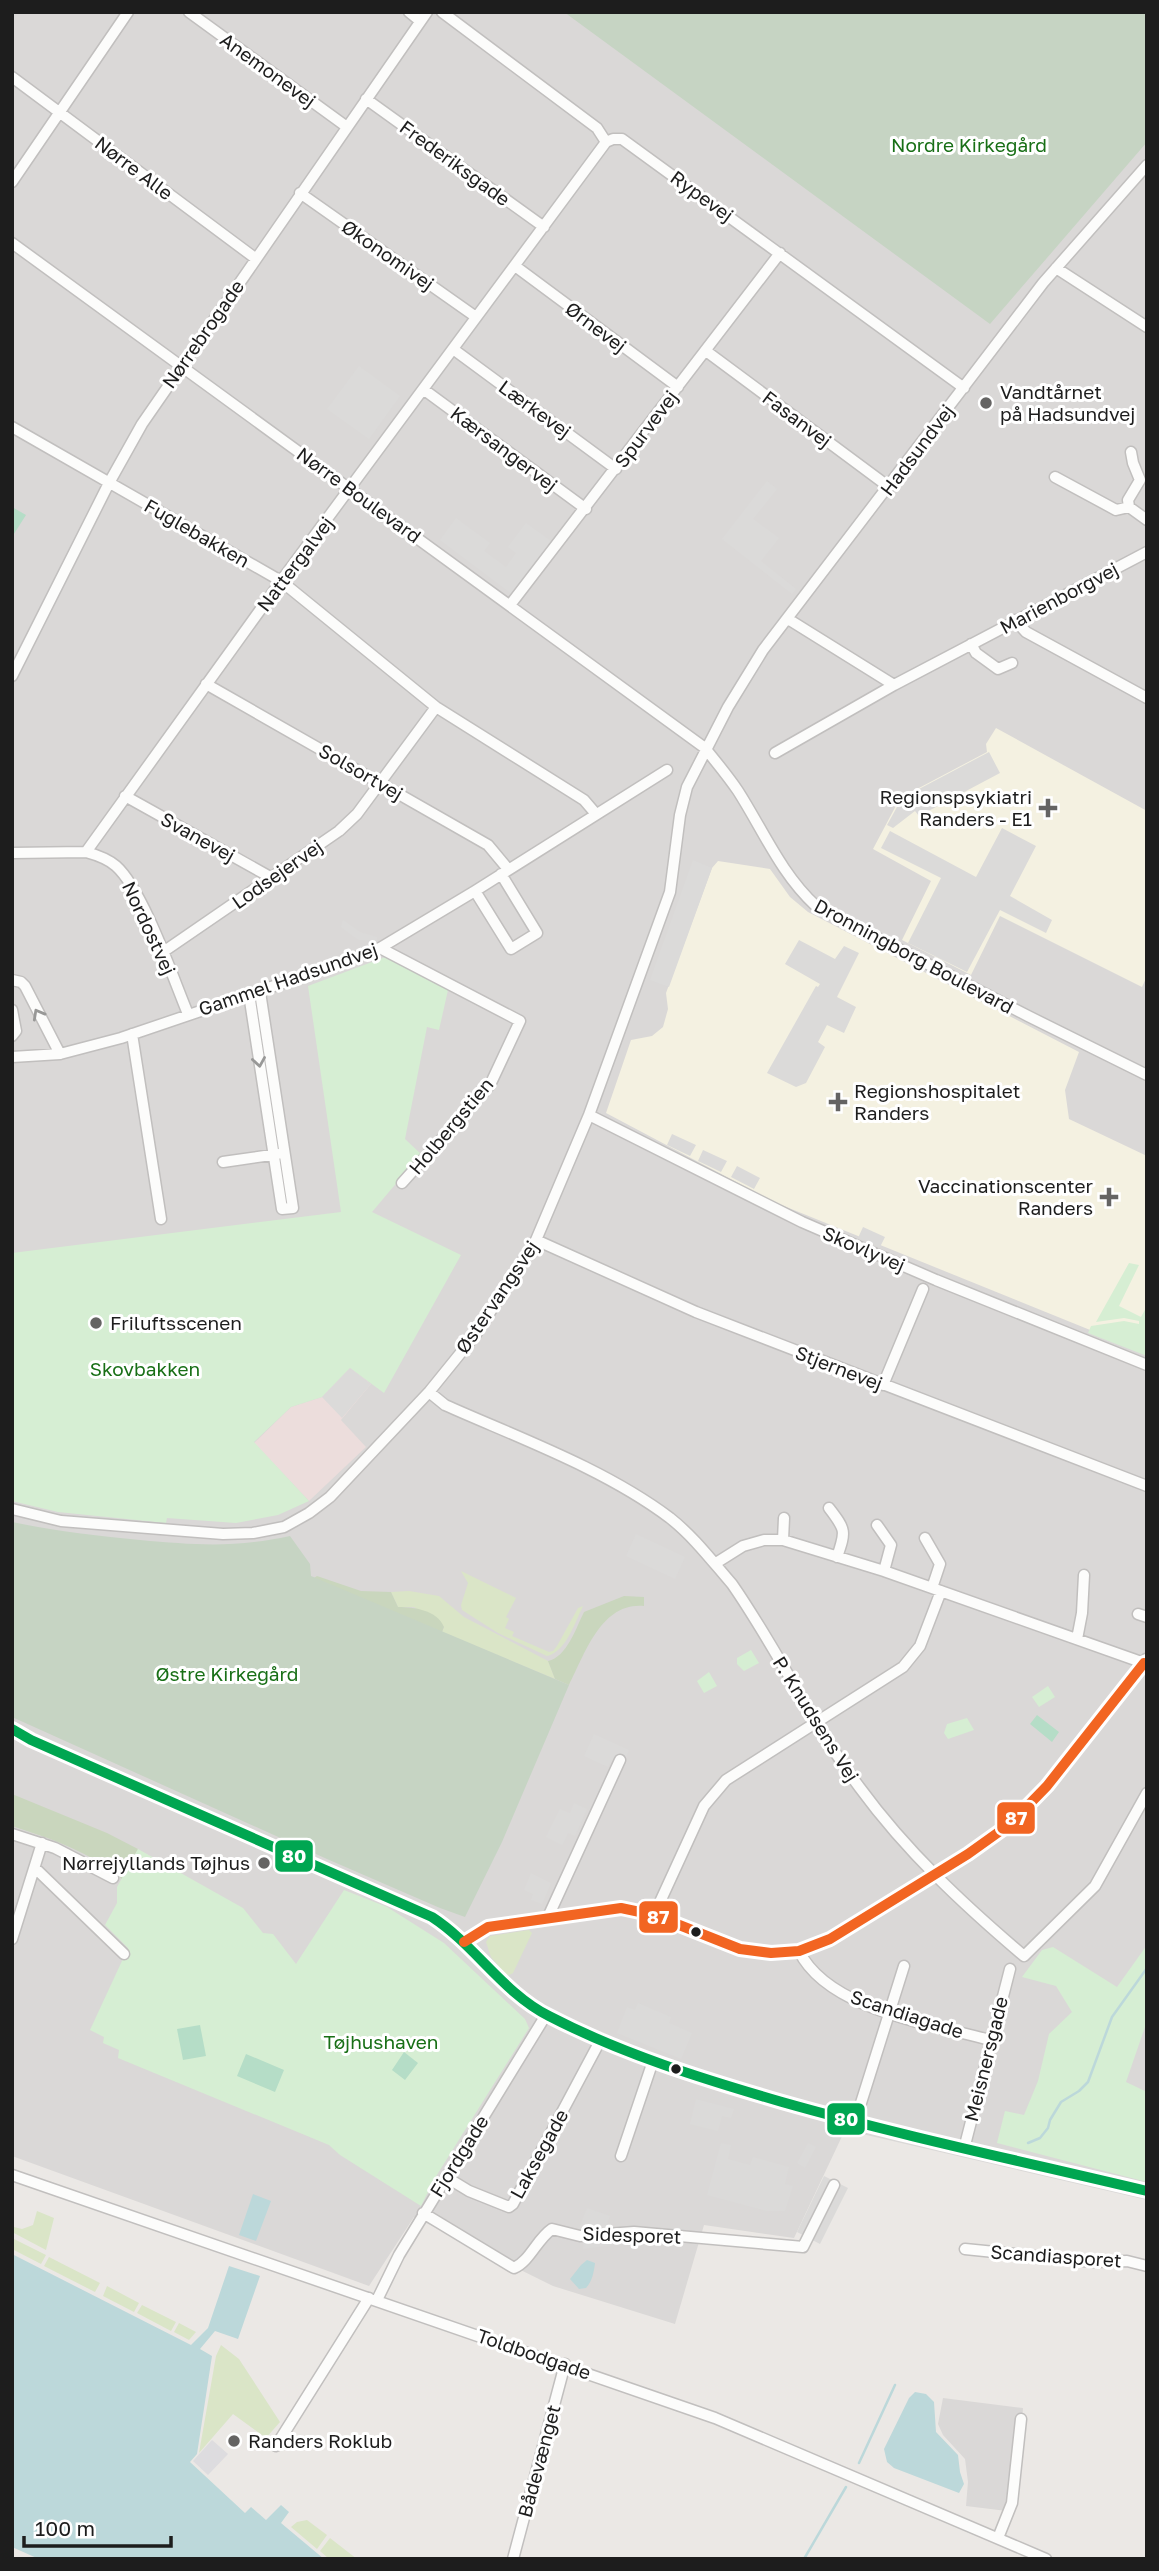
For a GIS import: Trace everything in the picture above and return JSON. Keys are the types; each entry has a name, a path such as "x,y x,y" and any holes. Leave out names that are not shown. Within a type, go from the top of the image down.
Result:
{"street":[{"path":"12,182 128,12"},
{"name":"Anemonevej","path":"189,12 346,127"},
{"path":"409,12 424,17"},
{"path":"442,12 597,128 606,142"},
{"name":"Nørrebrogade","path":"12,676 109,482 142,424 424,17"},
{"name":"Nørre Alle","path":"12,77 256,258"},
{"name":"Frederiksgade","path":"366,99 544,227"},
{"name":"Rypevej","path":"606,142 622,139 964,388"},
{"name":"Nattergalvej","path":"86,852 206,684 606,142"},
{"name":"Hadsundvej","path":"705,748 764,650 1056,268 1144,172"},
{"name":"Økonomivej","path":"300,194 476,317"},
{"name":"Nørre Boulevard","path":"12,243 705,748"},
{"name":"Spurvevej","path":"510,605 780,253"},
{"name":"Ørnevej","path":"515,266 678,387"},
{"path":"1056,268 1147,327"},
{"name":"Lærkevej","path":"453,349 616,469"},
{"name":"Fasanvej","path":"706,351 889,487"},
{"name":"Kærsangervej","path":"423,389 586,509"},
{"name":"Fuglebakken","path":"12,428 281,582 436,708 584,800 596,814"},
{"path":"1131,452 1140,480 1128,500 1129,507 1147,520"},
{"path":"1055,477 1116,510 1129,507"},
{"name":"Marienborgvej","path":"775,752 894,685 1147,552"},
{"path":"788,619 894,685"},
{"path":"1016,621 1026,632 1147,698"},
{"name":"Marienborgvej","path":"971,644 976,653 998,669 1012,663"},
{"name":"Solsortvej","path":"206,684 488,845 504,872"},
{"path":"380,783 436,708"},
{"name":"Dronningborg Boulevard","path":"705,748 737,790 785,873 816,906 1147,1075"},
{"name":"Østervangsvej","path":"12,1509 61,1521 223,1534 253,1533 284,1527 330,1497 429,1392 475,1334 536,1240 589,1115 670,892 683,800 705,748"},
{"name":"Gammel Hadsundvej","path":"12,1057 60,1054 132,1034 260,992 380,948 667,770"},
{"name":"Lodsejervej","path":"163,952 339,831 357,814 380,783"},
{"name":"Svanevej","path":"125,796 272,878"},
{"name":"Nordostvej","path":"12,853 86,852 108,861 129,880 163,952 188,1014"},
{"path":"475,891 511,949 537,933 504,872"},
{"name":"Holbergstien","path":"380,948 520,1021 490,1085 402,1183"},
{"path":"12,980 25,986 60,1054"},
{"path":"249,995 282,1209 288,1209 293,1208 260,992"},
{"path":"12,1010 16,1031 12,1036"},
{"path":"132,1034 161,1219"},
{"name":"Skovlyvej","path":"589,1115 802,1222 936,1280 1147,1365"},
{"path":"223,1162 285,1153"},
{"name":"Stjernevej","path":"536,1240 696,1312 1147,1486"},
{"path":"883,1385 923,1289"},
{"name":"P. Knudsens Vej","path":"429,1392 445,1405 630,1491 672,1520 716,1563 747,1605 815,1722 859,1787 933,1875 1024,1956 1095,1886 1147,1793"},
{"path":"829,1508 841,1524 845,1535 837,1557"},
{"path":"783,1540 784,1518"},
{"path":"877,1525 891,1545 884,1571"},
{"path":"654,1914 704,1806 714,1791 726,1780 903,1667 912,1658 920,1646 940,1564 925,1538"},
{"path":"464,1942 488,1927 621,1908 654,1914 740,1949 771,1953 799,1951 836,1935 999,1833 1026,1810 1145,1661 884,1571 783,1540 764,1540 743,1546 716,1563"},
{"path":"1077,1639 1082,1613 1084,1575"},
{"path":"12,1729 432,1917 464,1942 510,1989 546,2015 653,2061 727,2086 855,2122 1147,2191"},
{"path":"548,1917 620,1760"},
{"path":"12,1834 55,1848 113,1878"},
{"path":"12,1939 42,1843"},
{"path":"35,1868 124,1954"},
{"name":"Scandiagade","path":"799,1951 804,1962 826,1984 852,1998 890,2012 990,2040"},
{"path":"855,2122 904,1965"},
{"name":"Meisnersgade","path":"964,2149 1010,1969"},
{"name":"Fjordgade","path":"276,2446 373,2299 546,2015"},
{"name":"Laksegade","path":"446,2177 479,2195 509,2207 513,2204 601,2039"},
{"path":"621,2156 653,2061"},
{"name":"Toldbodgade","path":"12,2175 715,2418 1046,2559"},
{"name":"Sidesporet","path":"424,2213 514,2268 521,2264 544,2234 552,2229 580,2236 634,2232 803,2247 834,2185"},
{"name":"Scandiasporet","path":"965,2249 1093,2262 1127,2261 1147,2266"},
{"name":"Bådevænget","path":"513,2559 565,2364"},
{"path":"998,2538 1012,2503 1021,2419"}],"shaded area":[{"path":"12,12 1147,12 1147,2200 845,2130 794,2238 704,2225 675,2324 553,2286 414,2217 369,2286 12,2156"},
{"path":"359,366 400,396 369,439 327,409"},
{"path":"767,481 777,489 753,519 779,538 761,561 796,589 792,594 722,539"},
{"path":"456,518 490,543 484,551 506,567 516,553 508,547 526,523 551,541 512,594 440,540"},
{"path":"996,728 1147,811 1147,976 1142,987 1000,916 971,975 902,940 931,881 873,849 900,798 987,752 986,744"},
{"path":"989,752 1000,773 919,816 915,811 893,828 887,825 902,798"},
{"path":"1002,828 1036,846 1010,896 1052,920 1046,933 1000,910 967,972 908,943 941,878 881,848 890,831 976,877"},
{"path":"693,860 712,868 669,987 650,980"},
{"name":"Regionshospitalet Randers","path":"718,861 770,869 790,897 808,912 1079,1052 1065,1090 1069,1119 1147,1156 1147,1353 774,1202 606,1113 631,1040 652,1036 663,1027 668,1009 666,993 712,868"},
{"path":"343,920 360,932 377,937 377,941 359,940 341,927"},
{"path":"799,940 835,959 844,946 859,953 837,997 856,1007 844,1033 827,1025 818,1042 825,1047 806,1083 796,1087 767,1073 816,986 820,984 785,964"},
{"path":"672,1134 696,1145 690,1156 667,1145"},
{"path":"703,1150 727,1161 721,1172 698,1161"},
{"path":"737,1166 760,1178 754,1189 731,1177"},
{"path":"863,1227 885,1237 880,1247 858,1238"},
{"path":"350,1368 371,1384 341,1420 366,1447 309,1501 254,1443 291,1407 322,1397"},
{"path":"350,1368 371,1384 342,1418 322,1397"},
{"path":"636,1534 685,1557 675,1579 626,1556"},
{"path":"594,1734 629,1750 623,1765 611,1760 608,1767 584,1756"},
{"path":"574,1803 587,1809 575,1836 568,1833 562,1845 546,1837 560,1809 570,1813"},
{"path":"531,1873 551,1883 542,1904 531,1900 533,1894 524,1890"},
{"path":"638,2003 671,2017 669,2023 692,2033 681,2059 617,2033 627,2007 635,2010"},
{"path":"696,2099 734,2109 731,2118 722,2116 718,2131 690,2124"},
{"path":"721,2143 731,2145 728,2159 750,2165 753,2157 789,2167 785,2184 793,2186 785,2211 767,2211 707,2195"},
{"path":"808,2143 816,2147 805,2168 797,2163"},
{"path":"824,2176 848,2188 820,2244 797,2232"},
{"path":"587,2208 610,2216 605,2229 600,2226 585,2231 579,2228"},
{"path":"611,2236 613,2245 583,2249 584,2240"},
{"path":"943,2398 1023,2408 1015,2512 966,2506 968,2482 965,2459 943,2435 938,2424"},
{"path":"212,2440 228,2454 208,2475 193,2461"}],"green space":[{"name":"Nordre Kirkegård","path":"564,12 1147,12 1147,142 990,324"},
{"path":"12,507 26,515 12,537"},
{"name":"Skovbakken","path":"388,956 448,990 439,1030 427,1027 405,1139 421,1154 372,1212 461,1255 384,1393 350,1368 322,1397 291,1407 254,1442 309,1501 278,1515 236,1523 167,1518 166,1523 58,1512 12,1501 12,1253 341,1212 308,986"},
{"path":"1129,1263 1139,1265 1119,1306 1141,1317 1147,1306 1147,1356 1088,1333 1091,1326 1124,1321 1139,1324 1139,1321 1124,1318 1096,1322"},
{"name":"Østre Kirkegård","path":"12,1522 92,1535 197,1544 233,1544 290,1536 310,1564 311,1576 569,1685 502,1842 465,1917 327,1859 12,1717"},
{"path":"461,1571 516,1598 506,1617 509,1619 505,1628 514,1632 512,1636 549,1652 557,1646 578,1608 583,1606 565,1643 547,1656 498,1633 462,1610 468,1583"},
{"path":"317,1576 361,1591 391,1592 398,1607 431,1613 441,1621 444,1627 442,1632 314,1578"},
{"path":"409,1591 439,1596 464,1617 548,1661 555,1679 442,1632 444,1627 414,1607 398,1607 391,1592"},
{"path":"624,1596 644,1597 644,1606 629,1607 616,1612 606,1621 588,1645 569,1685 555,1679 548,1661 566,1648 584,1612"},
{"path":"751,1650 759,1663 744,1671 737,1664 737,1658"},
{"path":"709,1672 717,1686 704,1693 697,1681"},
{"path":"1048,1686 1055,1697 1039,1707 1032,1697"},
{"path":"1037,1715 1059,1732 1052,1742 1030,1724"},
{"path":"967,1718 974,1730 948,1739 944,1733 947,1724"},
{"path":"12,1794 107,1833 138,1849 122,1879 84,1854 12,1826"},
{"name":"Tøjhushaven","path":"138,1849 243,1908 263,1933 273,1934 296,1964 344,1890 387,1907 444,1943 525,2019 529,2028 435,2178 421,2206 340,2155 329,2145 118,2058 119,2050 103,2043 104,2037 90,2030 128,1948 105,1925 117,1903 117,1887"},
{"path":"529,1930 532,1933 513,1973 507,1976 491,1957 486,1942 490,1936"},
{"path":"1147,1945 1147,2021 1126,2082 1147,2092 1147,2182 997,2143 1005,2111 1024,2115 1038,2081 1049,2034 1072,2012 1056,1986 1022,1977 1042,1950 1053,1947 1117,1987"},
{"path":"200,2025 206,2056 183,2060 177,2029"},
{"path":"404,2052 418,2063 405,2080 392,2070"},
{"path":"246,2054 284,2070 275,2092 237,2076"},
{"path":"37,2211 54,2218 46,2250 12,2232 14,2227 22,2229 33,2225"},
{"path":"12,2238 46,2255 41,2264 12,2249"},
{"path":"49,2257 100,2283 95,2292 44,2266"},
{"path":"107,2286 139,2303 134,2312 103,2296"},
{"path":"142,2305 176,2322 171,2331 137,2313"},
{"path":"179,2323 196,2332 189,2340 174,2332"},
{"path":"221,2345 239,2359 280,2422 266,2438 233,2414 199,2453 216,2356"},
{"path":"307,2520 327,2535 317,2549 291,2527 297,2522"},
{"path":"330,2538 357,2559 329,2559 320,2551"}],"water":[{"path":"253,2194 271,2201 256,2241 239,2235"},
{"path":"12,2254 191,2345 208,2328 229,2266 260,2276 238,2339 215,2331 200,2349 212,2356 197,2454 190,2462 245,2513 251,2507 266,2520 281,2505 289,2512 281,2523 324,2559 39,2559 12,2547"},
{"path":"587,2260 595,2263 592,2277 586,2288 579,2289 570,2279"},
{"path":"915,2392 926,2394 934,2402 936,2432 958,2455 964,2484 959,2493 894,2468 887,2462 884,2449 909,2398"}],"waterway":[{"path":"1028,2143 1040,2138 1061,2102 1088,2082 1112,2017 1147,1968"},
{"path":"859,2463 895,2385"},
{"path":"804,2559 846,2487"}],"transit line":[{"name":"87","path":"464,1942 488,1927 621,1908 654,1915 740,1949 771,1953 799,1951 830,1939 968,1854 1010,1824 1047,1786 1144,1663"},
{"name":"80","path":"12,1729 31,1740 432,1917 462,1941 517,1995 533,2006 577,2030 634,2054 693,2075 827,2114 1147,2191"}],"place":[{"name":"Vandtårnet på Hadsundvej","path":"986,403"},
{"name":"Regionspsykiatri Randers - E1","path":"1048,808"},
{"name":"Regionshospitalet Randers","path":"838,1102"},
{"name":"Vaccinationscenter Randers","path":"1109,1197"},
{"name":"Friluftsscenen","path":"96,1323"},
{"name":"Nørrejyllands Tøjhus","path":"264,1863"},
{"name":"Randers Roklub","path":"234,2441"}]}
